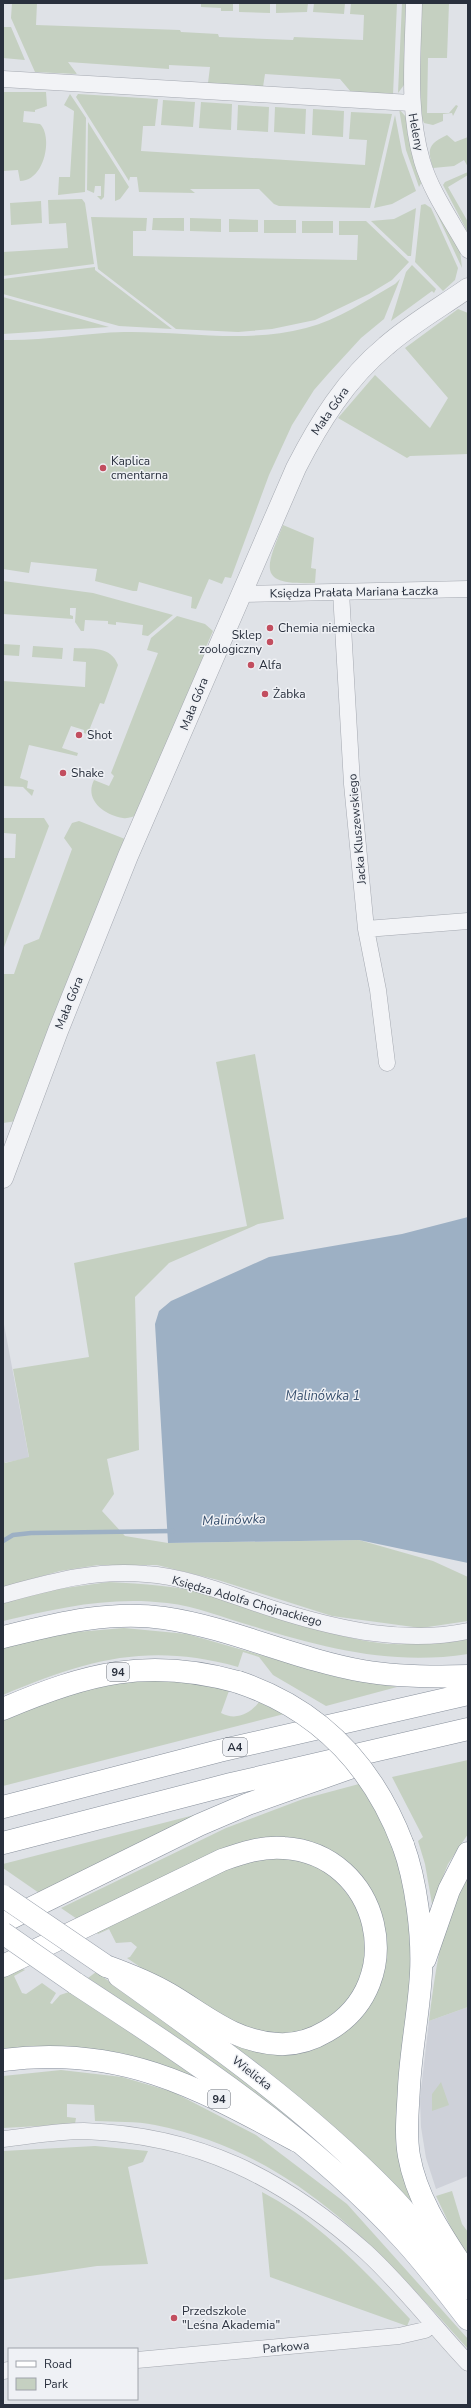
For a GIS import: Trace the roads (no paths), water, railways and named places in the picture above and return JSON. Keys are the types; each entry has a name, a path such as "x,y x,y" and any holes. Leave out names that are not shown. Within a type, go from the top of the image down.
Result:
{"main road":[{"path":"3,1637 70,1621 96,1617 163,1618 229,1633 362,1671 395,1676 468,1676"},
{"name":"94","path":"3,1708 77,1680 119,1671 164,1669 188,1671 238,1682 275,1696 293,1706 332,1736 349,1752 361,1766 384,1801 410,1864 416,1896 421,1972"},
{"name":"A4","path":"3,1808 218,1751 468,1694"},
{"path":"3,1843 160,1802 468,1729"},
{"path":"3,1922 199,1825 248,1804 386,1756 434,1736"},
{"path":"3,1966 222,1860 245,1852 267,1849 284,1848 303,1851 337,1867 351,1880 369,1908 376,1936 377,1952 374,1970 359,2002 348,2016 333,2028 309,2040 292,2044 264,2042 231,2033 140,1978 106,1966"},
{"path":"468,1853 449,1890 421,1972 411,2054 407,2128 409,2156 416,2183 433,2219 468,2275"},
{"name":"Wielicka","path":"3,1896 106,1966 251,2073 337,2144 388,2194 468,2288"},
{"name":"Wielicka","path":"3,1933 238,2093 297,2141 403,2239 468,2319"},
{"name":"94","path":"3,2060 25,2057 93,2059 136,2067 198,2089 297,2141"}],"street":[{"name":"Heleny","path":"414,3 411,103 422,161 468,250"},
{"path":"3,78 411,103"},
{"name":"Mała Góra","path":"3,1178 84,965 240,594 296,468 335,402 386,346 466,293"},
{"name":"Księdza Prałata Mariana Łaczka","path":"240,594 468,589"},
{"name":"Jacka Kluszewskiego","path":"341,592 352,784 366,929 378,990 387,1063"},
{"path":"366,929 462,921"},
{"name":"Księdza Adolfa Chojnackiego","path":"3,1595 62,1579 85,1575 116,1572 148,1574 215,1589 283,1612 365,1633 426,1636 468,1631"},
{"path":"3,2139 83,2131 152,2138 204,2151 234,2162 264,2176 306,2204 335,2226 366,2253 468,2363"},
{"name":"Parkowa","path":"138,2360 399,2336 424,2330 432,2325"}],"water":[{"name":"Malinówka 1","path":"468,1217 468,1563 359,1540 168,1543 155,1324 159,1311 171,1301 269,1257 402,1234"}],"waterway":[{"name":"Malinówka","path":"3,1541 13,1535 31,1533 173,1531"}],"place":[{"name":"Kaplica cmentarna","path":"103,468"},
{"name":"Chemia niemiecka","path":"270,628"},
{"name":"Sklep zoologiczny","path":"270,642"},
{"name":"Alfa","path":"251,665"},
{"name":"Żabka","path":"265,694"},
{"name":"Shot","path":"79,735"},
{"name":"Shake","path":"63,773"},
{"name":"Przedszkole \"Leśna Akademia\"","path":"174,2318"}]}
